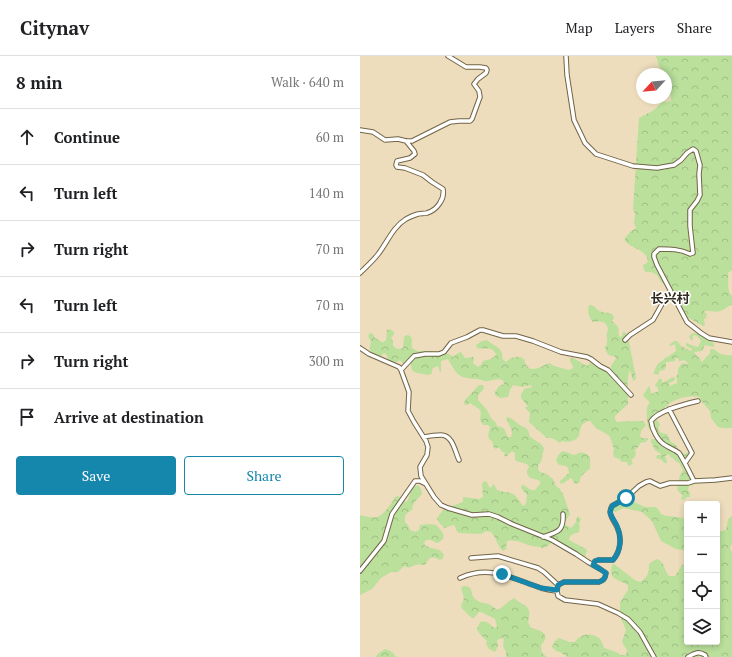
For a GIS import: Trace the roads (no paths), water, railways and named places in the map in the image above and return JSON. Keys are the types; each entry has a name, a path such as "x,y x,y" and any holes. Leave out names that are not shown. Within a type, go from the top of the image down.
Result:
{"street":[{"path":"406,142 412,141 450,122 469,122 472,119 480,96 479,91 474,84 478,78 486,73 487,70 486,68 480,67 466,67 448,56"},
{"path":"566,56 567,75 574,120 585,143 596,154 632,166 657,168 674,165 682,160 693,149 696,151 700,165 700,196 690,210 693,253 690,254 684,251 659,249 654,254 657,265 687,322 709,338 732,342"},
{"path":"360,130 373,132 385,140 398,139 406,142 415,154 410,158 398,161 396,165 397,167 405,168 424,175 443,189 444,193 440,203 432,211 418,214 397,226 379,254 360,274"},
{"path":"625,340 653,320 666,297 673,296"},
{"path":"401,370 414,356 439,354 444,352 451,343 483,330 503,336 516,336 561,352 587,357 608,370 631,395"},
{"path":"360,348 369,354 399,367 401,370 409,392 408,411 424,437 428,447 427,455 420,467 421,476 434,497 441,505 472,515 489,514 498,517 552,540 606,573 605,578 599,582 564,582 558,585"},
{"path":"694,481 685,463 677,452 662,442 652,426 651,421 653,418 669,409 682,404 698,401"},
{"path":"669,409 692,453 685,463"},
{"path":"424,437 442,434 448,438 454,446 459,460"},
{"path":"593,565 595,561 598,560 613,560 618,552 620,542 618,528 610,512 612,506 626,498 639,486 646,482 660,486 670,483 688,483 694,481 732,478"},
{"path":"360,571 384,541 392,514 414,481 420,481 426,484"},
{"path":"543,537 558,532 563,521 563,514"},
{"path":"471,558 498,556 538,568 558,585"},
{"path":"460,578 466,575 492,572 502,574 541,588 557,590"},
{"path":"558,585 558,596 565,600 598,604 628,619 640,632 654,657"},
{"path":"688,657 701,653 706,657"}],"district":[{"name":"长兴村","path":"670,298"}]}
